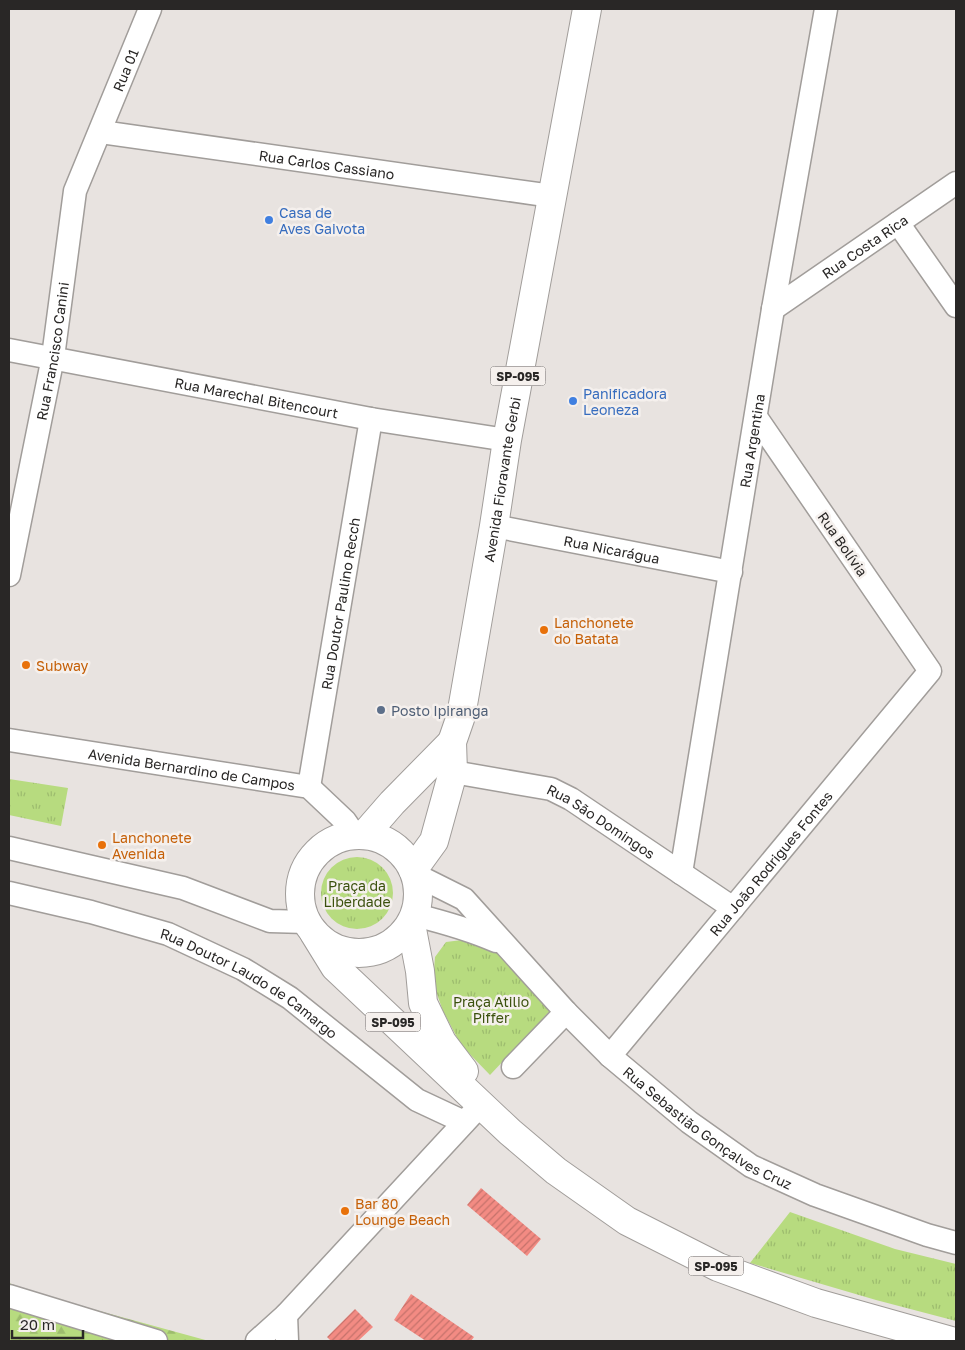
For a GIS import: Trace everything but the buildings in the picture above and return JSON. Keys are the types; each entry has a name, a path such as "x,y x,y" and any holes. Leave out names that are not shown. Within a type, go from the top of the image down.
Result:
{"main road":[{"name":"Avenida Fioravante Gerbi","path":"414,873 434,841 452,772 452,742 461,716 494,526 506,440 587,9"},
{"name":"Avenida Fioravante Gerbi","path":"359,834 452,742"},
{"path":"359,834 385,840 402,852 414,873"},
{"name":"SP-095","path":"359,834 326,843 306,865 299,893 310,927 336,967 477,1109 510,1132 556,1171 627,1221 718,1267 816,1302 951,1341"},
{"name":"SP-095","path":"414,873 418,895 413,920 423,1003 477,1109"},
{"path":"310,927 332,947 354,953 376,951 396,941 413,920"}],"street":[{"name":"Rua 01","path":"101,132 150,9"},
{"name":"Rua Argentina","path":"681,873 823,9"},
{"name":"Rua Carlos Cassiano","path":"101,132 552,196"},
{"name":"Rua Francisco Canini","path":"9,575 53,357 75,191 101,132"},
{"name":"Rua Costa Rica","path":"773,309 956,184"},
{"path":"898,223 956,306"},
{"name":"Rua Marechal Bitencourt","path":"9,350 371,419 506,440"},
{"name":"Rua Bolívia","path":"756,418 930,671"},
{"name":"Rua Doutor Paulino Recch","path":"309,787 371,419"},
{"name":"Rua Nicarágua","path":"494,526 731,572"},
{"name":"Rua João Rodrigues Fontes","path":"610,1056 930,671"},
{"name":"Avenida Bernardino de Campos","path":"9,740 309,787 359,834"},
{"name":"Rua São Domingos","path":"452,772 551,789 571,799 733,908"},
{"path":"9,848 183,888 270,921 310,927"},
{"name":"Rua Sebastião Gonçalves Cruz","path":"414,873 464,899 566,1012 610,1056 689,1122 752,1166 815,1195 927,1235 956,1243"},
{"name":"Rua Doutor Laudo de Camargo","path":"9,893 91,912 168,934 243,969 290,998 417,1100 477,1109"},
{"path":"413,920 451,923 473,930 504,945"},
{"path":"514,1067 566,1012"},
{"path":"257,1341 286,1315 477,1109"},
{"path":"9,1296 156,1341"},
{"path":"286,1315 287,1341"}],"green space":[{"path":"9,779 68,788 61,826 9,815"},
{"name":"Praça da Liberdade","path":"357,857 377,863 387,873 393,893 387,913 377,923 357,929 337,923 327,913 321,893 327,873 337,863"},
{"name":"Praça Atilio Piffer","path":"462,940 499,952 551,1010 490,1075 461,1045 443,1011 433,983 435,957 446,942"},
{"path":"790,1212 895,1249 956,1264 956,1321 750,1263"},
{"path":"9,1283 41,1295 209,1341 9,1341"}],"place":[{"name":"Casa de Aves Gaivota","path":"269,220"},
{"name":"Panificadora Leoneza","path":"573,401"},
{"name":"Lanchonete do Batata","path":"544,630"},
{"name":"Subway","path":"26,665"},
{"name":"Posto Ipiranga","path":"381,710"},
{"name":"Lanchonete Avenida","path":"102,845"},
{"name":"Bar 80 Lounge Beach","path":"345,1211"}]}
